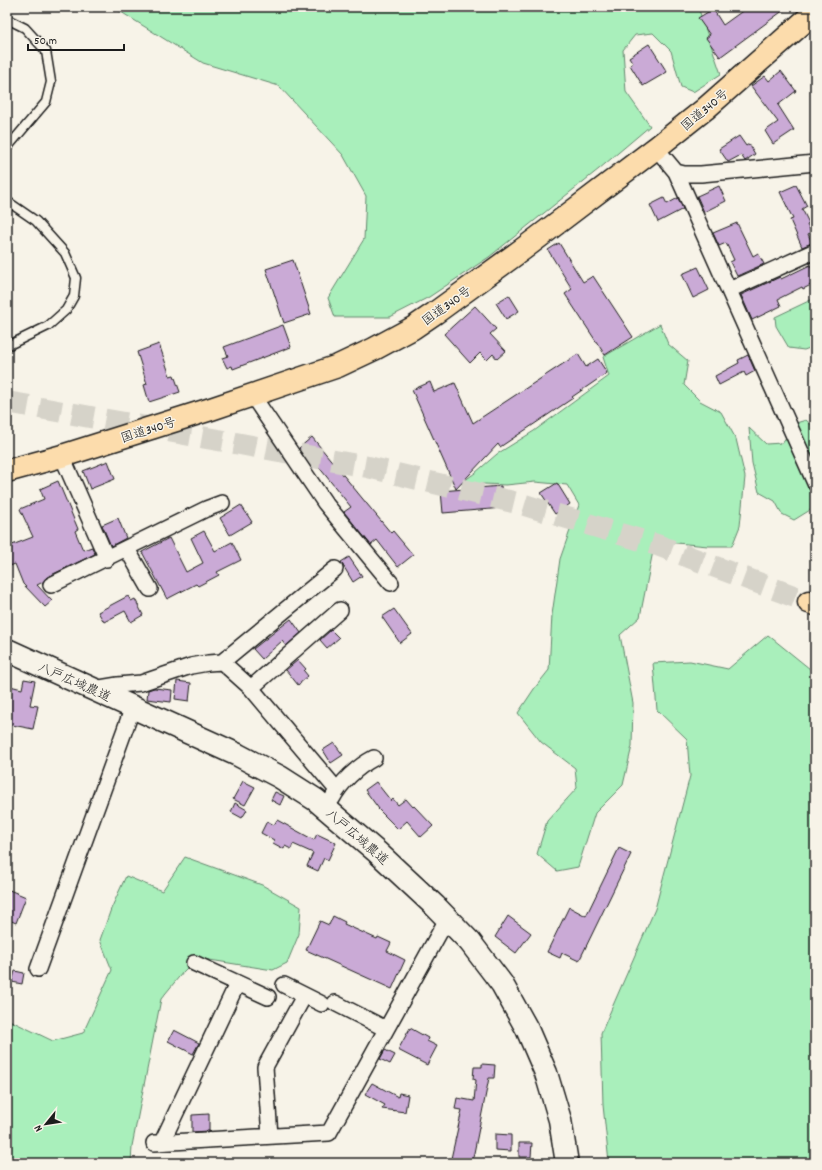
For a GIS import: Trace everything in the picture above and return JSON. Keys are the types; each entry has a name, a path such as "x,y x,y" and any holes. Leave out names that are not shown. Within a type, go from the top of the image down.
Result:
{"highway":[{"name":"国道340号","path":"7,471 62,456 338,366 413,328 435,314 523,249 656,148 705,109 815,12"}],"street":[{"path":"656,148 676,172 815,482"},
{"path":"676,172 684,174 701,174 815,163"},
{"path":"729,290 815,250"},
{"path":"252,395 326,503 391,582"},
{"path":"62,456 107,559"},
{"path":"51,585 107,559 206,509 222,503"},
{"path":"127,549 150,589"},
{"path":"94,689 141,683 191,666 222,662 335,569"},
{"path":"251,688 340,610"},
{"name":"八戸広域農道","path":"7,650 245,759 280,777 332,799 377,852 470,942 502,984 527,1029 546,1073 558,1113 567,1163"},
{"path":"222,662 251,688 332,799 350,776 374,758"},
{"path":"38,969 133,707"},
{"path":"237,984 158,1143 329,1133 447,919"},
{"path":"194,963 268,997"},
{"path":"284,985 304,996 329,1003 386,1029"},
{"path":"270,1136 264,1067 304,996"}],"lane":[{"path":"7,19 24,28 46,51 51,82 46,102 7,148"},
{"path":"7,201 36,221 65,253 76,278 74,296 66,310 48,326 7,346"}],"green space":[{"path":"113,7 698,7 721,74 693,92 681,87 671,51 653,33 635,35 623,50 626,92 650,126 489,257 429,297 390,317 335,317 328,298 364,239 366,196 343,155 279,86 203,63"},
{"path":"815,298 815,346 804,350 789,348 776,326 775,317"},
{"path":"660,324 668,344 688,361 684,385 700,401 721,412 736,439 745,477 740,526 732,546 708,546 655,541 640,617 620,635 633,703 632,746 623,785 595,813 578,867 557,871 537,854 547,821 577,788 575,768 541,742 518,713 549,670 552,615 560,559 579,505 567,485 535,482 506,485 461,483 497,454 534,431 609,376 603,357"},
{"path":"806,420 815,428 815,507 794,520 782,514 775,501 759,492 752,463 749,428 766,444 782,443 796,423"},
{"path":"768,635 815,673 815,1163 609,1163 603,1105 601,1033 655,909 690,776 687,739 657,710 653,663 690,661 728,669"},
{"path":"185,857 262,885 301,907 299,934 287,963 273,970 197,958 183,972 161,999 132,1146 131,1163 7,1163 7,1019 53,1041 83,1033 112,970 100,940 111,909 126,876 162,891"}],"building":[{"path":"748,7 788,7 720,57 706,38 710,35 698,18 713,9 723,25"},
{"path":"649,44 667,72 643,86 630,65 633,63 629,57"},
{"path":"781,71 796,91 778,105 794,130 773,144 765,131 778,122 751,86 765,76 769,81"},
{"path":"739,136 746,146 749,144 755,154 745,161 741,155 728,162 719,149"},
{"path":"796,185 807,206 802,209 809,223 807,224 811,232 808,234 812,243 802,247 790,220 793,219 780,192"},
{"path":"719,186 726,201 704,212 697,196"},
{"path":"664,198 667,204 678,198 683,209 658,222 650,205"},
{"path":"737,223 753,256 758,253 764,264 737,276 730,262 734,260 726,243 719,246 713,233"},
{"path":"559,243 583,282 593,276 633,337 605,355 565,294 572,289 548,250"},
{"path":"293,260 311,314 284,323 266,269"},
{"path":"810,265 815,274 815,283 803,289 802,287 778,299 781,306 752,320 741,295 780,277 781,279"},
{"path":"698,267 709,290 693,298 682,274"},
{"path":"509,295 519,311 506,319 496,303"},
{"path":"475,306 496,329 490,334 506,351 497,359 493,354 487,360 480,353 470,363 444,334"},
{"path":"283,325 291,347 233,369 232,366 227,368 222,358 228,356 224,347"},
{"path":"159,344 170,376 174,375 180,392 149,402 144,385 147,384 137,352"},
{"path":"578,354 586,367 598,359 607,373 572,397 573,398 500,447 498,444 456,489 412,390 430,382 434,392 455,383 473,423"},
{"path":"748,355 755,371 746,376 744,372 719,385 715,376 739,363 738,360"},
{"path":"312,437 391,533 393,531 413,555 398,567 377,540 371,545 344,512 351,507 314,461 312,463 299,448"},
{"path":"108,461 115,479 90,489 83,471"},
{"path":"58,481 78,529 75,531 83,550 92,547 95,554 47,577 43,582 37,585 52,601 45,607 23,584 15,564 7,567 7,547 33,537 20,509 44,499 40,489"},
{"path":"557,483 570,504 555,514 541,493"},
{"path":"501,486 503,508 443,513 441,491"},
{"path":"241,505 252,522 230,535 220,518"},
{"path":"118,518 126,538 111,546 102,525"},
{"path":"204,531 215,551 232,542 241,560 217,572 219,575 198,586 196,584 167,599 142,552 169,538 186,572 203,563 191,538"},
{"path":"349,557 362,576 353,582 341,562"},
{"path":"128,596 131,601 135,599 143,615 131,622 125,611 104,622 98,612"},
{"path":"394,609 412,634 400,643 382,617"},
{"path":"291,619 301,633 286,646 282,641 262,659 253,649"},
{"path":"331,630 339,638 327,648 320,640"},
{"path":"298,660 306,669 304,671 308,676 298,685 286,670"},
{"path":"24,679 35,681 30,705 38,706 33,729 7,724 7,698 10,686 22,689"},
{"path":"177,681 191,683 189,701 175,699"},
{"path":"154,688 172,690 171,702 147,699 148,690"},
{"path":"334,743 343,755 331,763 323,750"},
{"path":"243,781 255,787 245,805 233,799"},
{"path":"376,782 391,801 393,799 398,805 406,799 433,826 421,837 407,821 398,829 378,809 365,790"},
{"path":"275,792 284,796 280,805 271,800"},
{"path":"235,803 247,810 242,818 231,812"},
{"path":"277,820 314,840 317,834 336,843 328,860 324,858 318,871 307,866 313,853 293,844 291,849 285,846 284,849 273,843 274,840 261,833 267,821 274,825"},
{"path":"619,848 631,854 579,961 562,953 560,958 547,952 569,907 586,916"},
{"path":"7,889 26,897 16,923 7,919"},
{"path":"333,916 345,922 344,924 377,939 378,937 391,943 387,951 405,960 392,989 306,950 320,921 329,925"},
{"path":"508,916 531,933 516,953 495,937"},
{"path":"15,971 24,973 22,984 12,982"},
{"path":"410,1028 428,1038 427,1041 437,1046 427,1065 398,1050"},
{"path":"174,1030 199,1043 193,1054 168,1041"},
{"path":"385,1050 395,1055 390,1064 380,1059"},
{"path":"482,1064 495,1065 494,1078 489,1078 472,1163 450,1163 462,1110 455,1109 457,1098 474,1101 476,1080 473,1079 474,1067 482,1067"},
{"path":"372,1083 398,1097 399,1093 408,1095 405,1112 382,1109 385,1105 365,1094"},
{"path":"209,1114 209,1131 192,1132 192,1115"},
{"path":"495,1134 511,1135 511,1151 495,1150"},
{"path":"519,1143 532,1143 531,1157 519,1157"}],"tunnel":[{"path":"7,402 368,467 521,504 657,545 809,602"}]}
